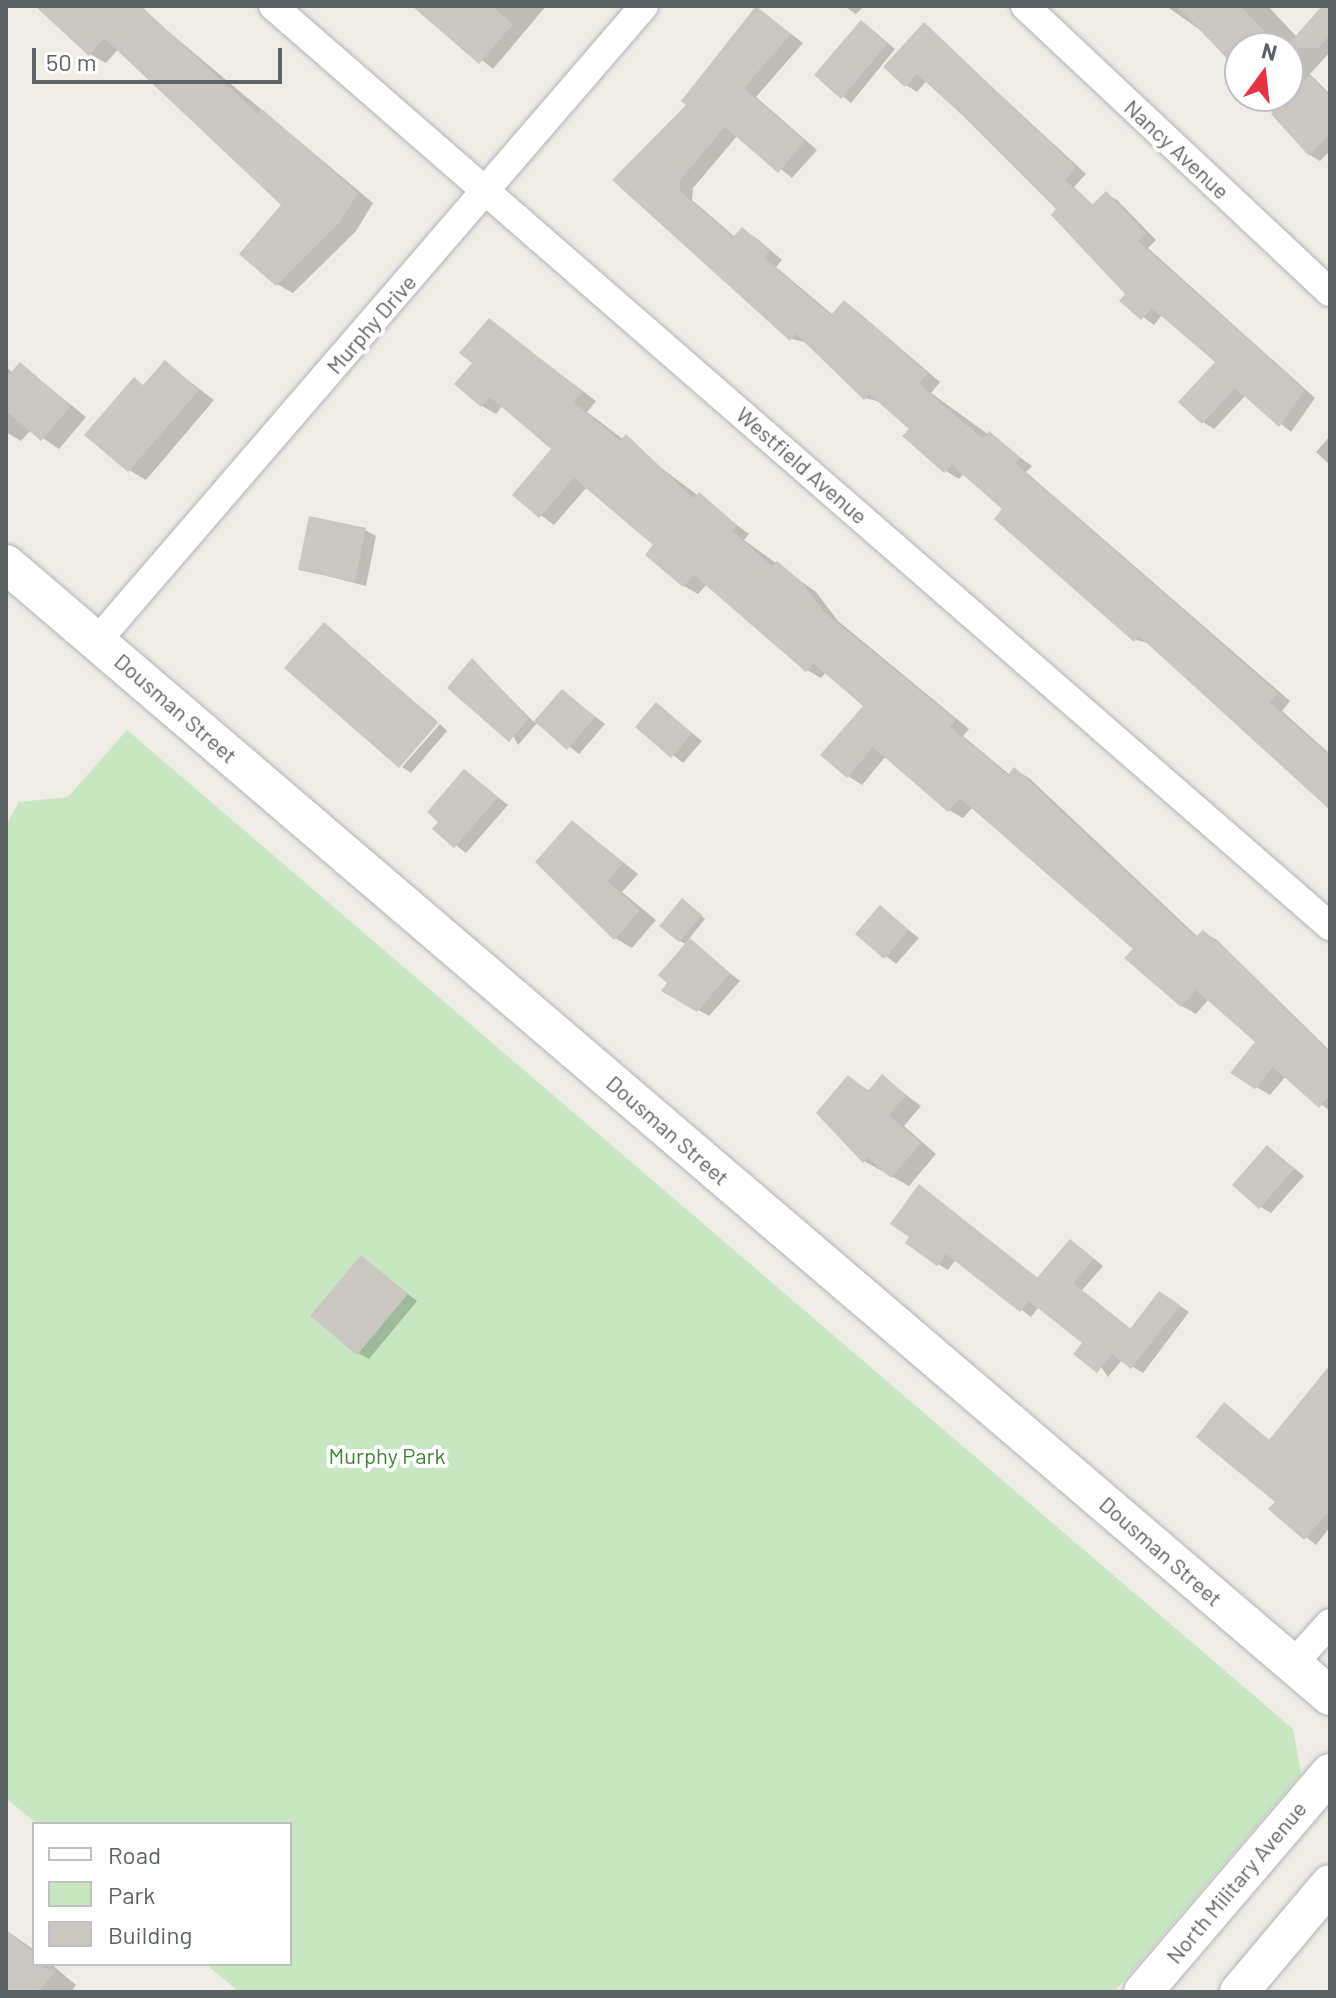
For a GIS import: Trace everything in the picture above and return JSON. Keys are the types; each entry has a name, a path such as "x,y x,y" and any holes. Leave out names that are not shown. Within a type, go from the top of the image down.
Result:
{"street":[{"name":"Westfield Avenue","path":"273,6 487,189 1330,926"},
{"name":"Murphy Drive","path":"97,641 644,6"},
{"name":"Nancy Avenue","path":"1025,6 1330,292"},
{"name":"Dousman Street","path":"6,564 1330,1696"},
{"path":"1293,1664 1330,1623"},
{"name":"North Military Avenue","path":"1143,1992 1330,1773"},
{"path":"1239,1992 1330,1884"}],"green space":[{"name":"Murphy Park","path":"127,730 1293,1729 1301,1774 1114,1992 239,1992 208,1966 292,1966 292,1822 35,1822 6,1798 6,825 19,802 68,797"}],"building":[{"path":"35,6 141,6 258,114 262,109 358,193 340,222 276,286 239,254 281,205 104,38 89,56"},
{"path":"412,6 492,6 513,24 479,64"},
{"path":"756,6 791,34 744,88 805,141 778,173 725,127 680,180 680,191 733,237 742,227 770,251 764,258 831,315 844,300 928,373 919,384 983,439 989,431 1020,457 1015,463 1278,693 1270,703 1330,755 1330,810 1139,636 1134,642 994,519 1002,509 952,465 944,473 902,436 909,429 869,394 864,400 796,334 790,341 612,180 686,105 681,101"},
{"path":"1177,6 1240,6 1265,32 1224,32 1224,55"},
{"path":"1322,6 1330,6 1330,35 1318,48 1304,48 1304,32 1299,32"},
{"path":"861,20 888,43 841,99 814,75"},
{"path":"924,22 1076,167 1065,180 1092,205 1106,191 1146,233 1138,241 1305,390 1279,427 1235,388 1202,424 1178,402 1215,362 1152,308 1141,320 1119,301 1125,294 1051,215 1056,209 962,115 917,74 905,87 883,67"},
{"path":"1310,75 1330,96 1330,134 1309,156 1271,114 1304,112 1304,81"},
{"path":"489,318 583,392 574,402 620,441 626,434 693,498 699,492 737,525 732,531 772,566 777,561 802,582 823,611 956,720 950,727 1008,775 1014,767 1196,937 1203,930 1229,952 1330,1053 1330,1094 1319,1108 1273,1067 1255,1089 1230,1073 1255,1042 1196,990 1181,1007 1124,958 1133,949 960,798 948,812 873,747 847,778 820,755 863,706 813,663 806,672 694,575 683,587 645,555 653,545 574,478 539,518 512,495 551,449 490,397 481,407 454,384 472,363 459,353"},
{"path":"165,360 199,390 128,472 84,435 134,377 143,385"},
{"path":"20,362 71,406 41,441 6,411 6,378"},
{"path":"309,516 366,528 355,582 298,570"},
{"path":"324,622 438,723 399,768 284,668"},
{"path":"472,658 529,718 509,742 447,688"},
{"path":"562,689 595,717 567,750 534,721"},
{"path":"656,702 692,733 671,758 635,727"},
{"path":"464,769 498,797 454,848 432,829 438,822 427,812"},
{"path":"572,820 623,863 607,881 640,910 614,940 535,862"},
{"path":"682,898 702,915 679,942 659,926"},
{"path":"880,905 909,930 884,959 855,934"},
{"path":"690,938 730,973 697,1012 661,991 667,983 658,975"},
{"path":"882,1074 906,1095 889,1115 921,1143 891,1178 868,1158 863,1163 816,1113 848,1075 868,1091"},
{"path":"1267,1145 1294,1169 1259,1209 1232,1185"},
{"path":"919,1184 1037,1278 1070,1239 1094,1259 1073,1283 1130,1329 1159,1291 1180,1305 1131,1369 1112,1354 1097,1373 1073,1354 1082,1343 1029,1301 1020,1312 946,1254 937,1266 905,1243 909,1237 890,1224"},
{"path":"361,1255 408,1294 357,1355 310,1316"},
{"path":"1330,1365 1330,1510 1304,1540 1268,1509 1275,1502 1196,1437 1224,1402 1269,1440"},
{"path":"6,1930 32,1951 32,1966 55,1972 38,1992 6,1992"}]}
